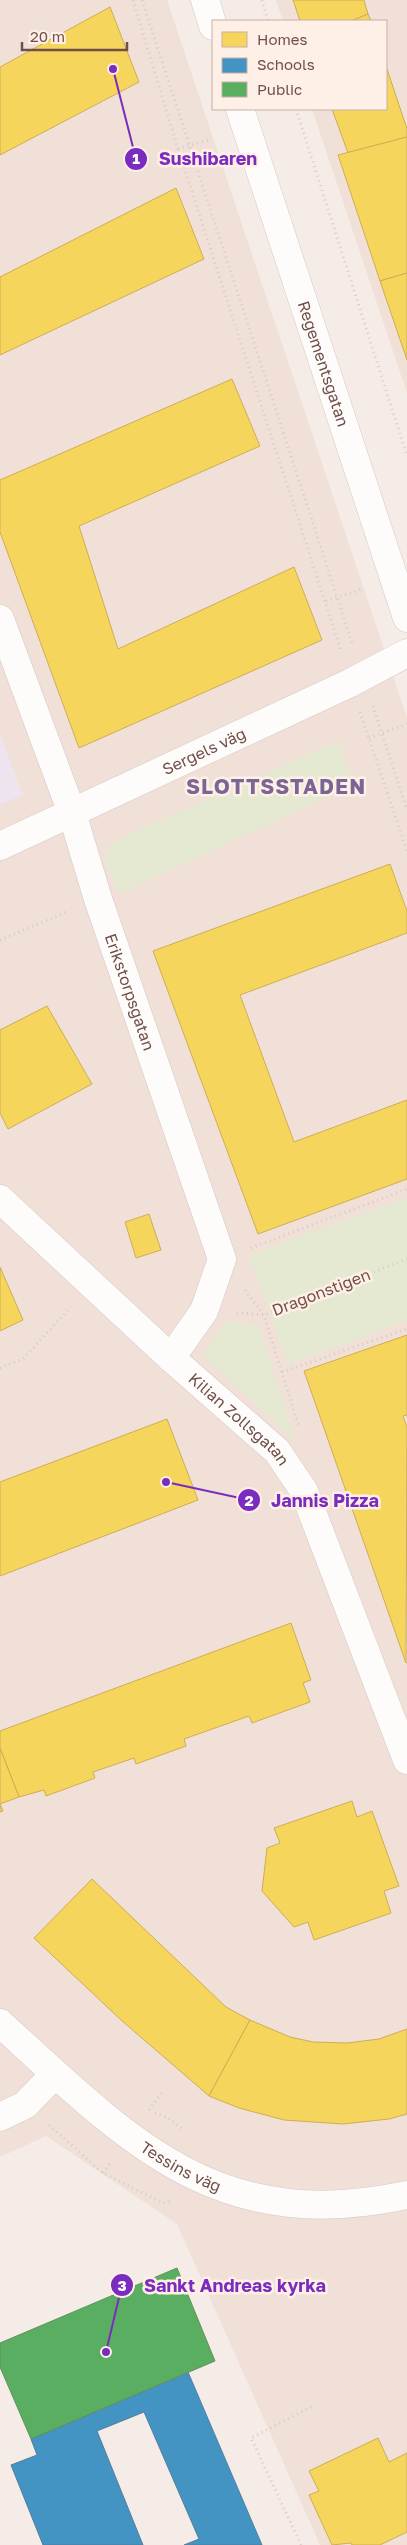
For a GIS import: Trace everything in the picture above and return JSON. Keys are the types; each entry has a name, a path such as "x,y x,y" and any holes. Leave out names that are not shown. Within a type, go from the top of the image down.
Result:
{"street":[{"path":"205,0 212,23"},
{"name":"Regementsgatan","path":"240,110 407,618"},
{"name":"Erikstorpsgatan","path":"0,619 72,813 98,899 222,1259"},
{"name":"Sergels väg","path":"0,846 356,679 407,653"},
{"name":"Kilian Zollsgatan","path":"0,1198 171,1358 277,1451 304,1491 407,1760"},
{"path":"171,1358 204,1311 222,1259"},
{"name":"Tessins väg","path":"0,2023 130,2138 167,2163 219,2186 273,2201 311,2206 370,2203 407,2195"},
{"path":"0,2117 25,2105 56,2074"}],"path":[{"path":"133,0 178,149 356,679 382,733 407,810"},
{"path":"142,0 356,679 369,738 407,851"},
{"path":"262,0 268,20"},
{"path":"296,110 407,456"},
{"path":"178,149 211,139"},
{"path":"369,738 407,724"},
{"path":"0,940 98,899"},
{"path":"302,1436 264,1315 222,1259 407,1189"},
{"name":"Dragonstigen","path":"204,1311 264,1315 407,1259"},
{"path":"0,1368 23,1359 92,1285"},
{"path":"282,1372 407,1329"},
{"path":"143,2117 163,2091"},
{"path":"301,2545 251,2438 313,2406"}],"shaded area":[{"path":"0,0 167,0 407,718 407,2545 320,2545 177,2224 46,2136 0,2157"},
{"path":"276,0 407,0 407,393 312,110 387,110 387,20 283,20"},
{"path":"0,734 23,795 0,804"}],"green space":[{"path":"340,743 353,785 119,894 104,859 110,843 329,745"},
{"path":"407,1198 407,1321 288,1364 249,1255"},
{"path":"227,1321 259,1325 295,1440 202,1355"}],"building: Homes":[{"path":"293,0 364,0 368,14 353,20 300,20"},
{"path":"110,7 139,82 0,155 0,67"},
{"path":"368,14 371,20 353,20"},
{"path":"387,69 407,129 407,137 348,153 332,110 387,110"},
{"path":"407,137 407,273 380,281 338,155"},
{"path":"176,188 204,259 0,355 0,277"},
{"path":"407,273 407,360 380,281"},
{"path":"232,379 260,446 79,526 118,649 294,567 322,640 79,748 0,532 0,480"},
{"path":"390,864 407,911 407,933 240,995 294,1142 407,1100 407,1179 258,1234 153,951"},
{"path":"47,1006 92,1084 8,1129 0,1113 0,1030"},
{"path":"149,1214 161,1250 136,1258 125,1222"},
{"path":"0,1267 23,1320 0,1331"},
{"path":"407,1335 407,1415 403,1416 407,1427 406,1663 304,1371"},
{"path":"167,1419 198,1500 0,1576 0,1482"},
{"path":"291,1623 311,1680 303,1683 310,1702 252,1723 249,1716 184,1739 186,1746 136,1764 134,1758 93,1772 95,1778 46,1796 44,1790 19,1797 0,1748 0,1731"},
{"path":"0,1748 19,1797 0,1804"},
{"path":"352,1801 357,1817 372,1811 399,1886 384,1891 391,1913 314,1940 308,1922 294,1927 262,1891 267,1848 280,1843 274,1828"},
{"path":"92,1879 226,2007 250,2020 209,2096 121,2020 34,1938"},
{"path":"250,2020 290,2037 313,2042 347,2043 379,2039 407,2029 407,2114 389,2119 343,2124 284,2120 239,2108 209,2096"},
{"path":"378,2438 389,2462 407,2453 407,2532 380,2545 352,2545 351,2543 332,2545 309,2495 319,2491 309,2471"}],"building: Schools":[{"path":"188,2372 262,2545 184,2545 199,2539 144,2412 97,2431 143,2545 43,2545 11,2465 37,2455 31,2439"}],"building: Public":[{"path":"177,2268 215,2361 31,2439 0,2367 0,2343"}],"place":[{"name":"Sushibaren","path":"113,69"},
{"name":"Jannis Pizza","path":"166,1482"},
{"name":"Sankt Andreas kyrka","path":"106,2352"}],"district":[{"name":"SLOTTSSTADEN","path":"276,787"}]}
